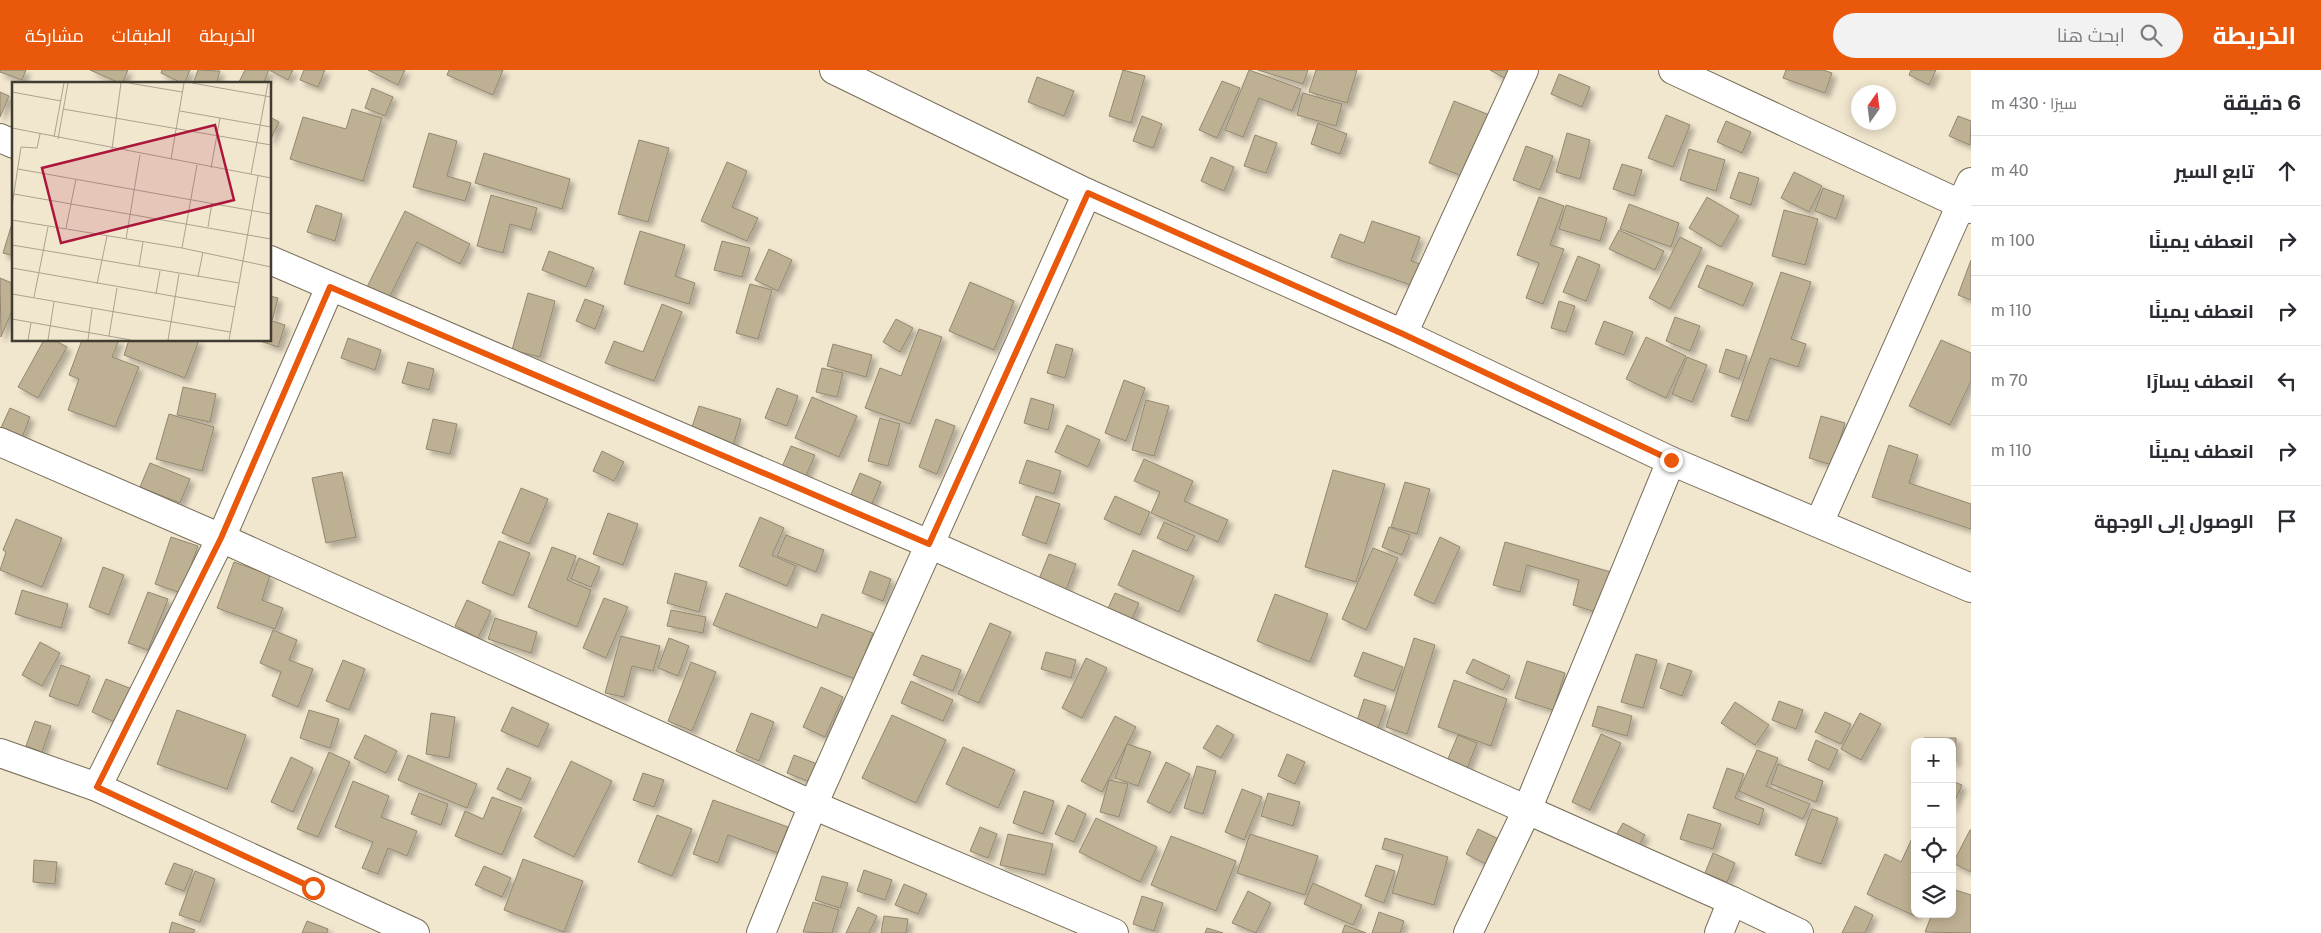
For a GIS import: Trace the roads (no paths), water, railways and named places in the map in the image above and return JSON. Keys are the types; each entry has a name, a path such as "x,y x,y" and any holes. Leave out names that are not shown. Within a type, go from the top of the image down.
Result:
{"street":[{"path":"834,70 1088,193 1403,334 1671,460 1971,588"},
{"path":"1403,334 1524,70"},
{"path":"1673,70 1968,199 1819,524"},
{"path":"0,138 12,143"},
{"path":"761,933 813,805 1088,193"},
{"path":"271,260 929,544 1732,901 1799,933"},
{"path":"97,787 221,538 330,287"},
{"path":"0,442 221,538 813,805 1114,933"},
{"path":"1468,933 1527,810 1671,460"},
{"path":"0,753 97,787 313,888 415,933"},
{"path":"1719,933 1732,901"}]}
